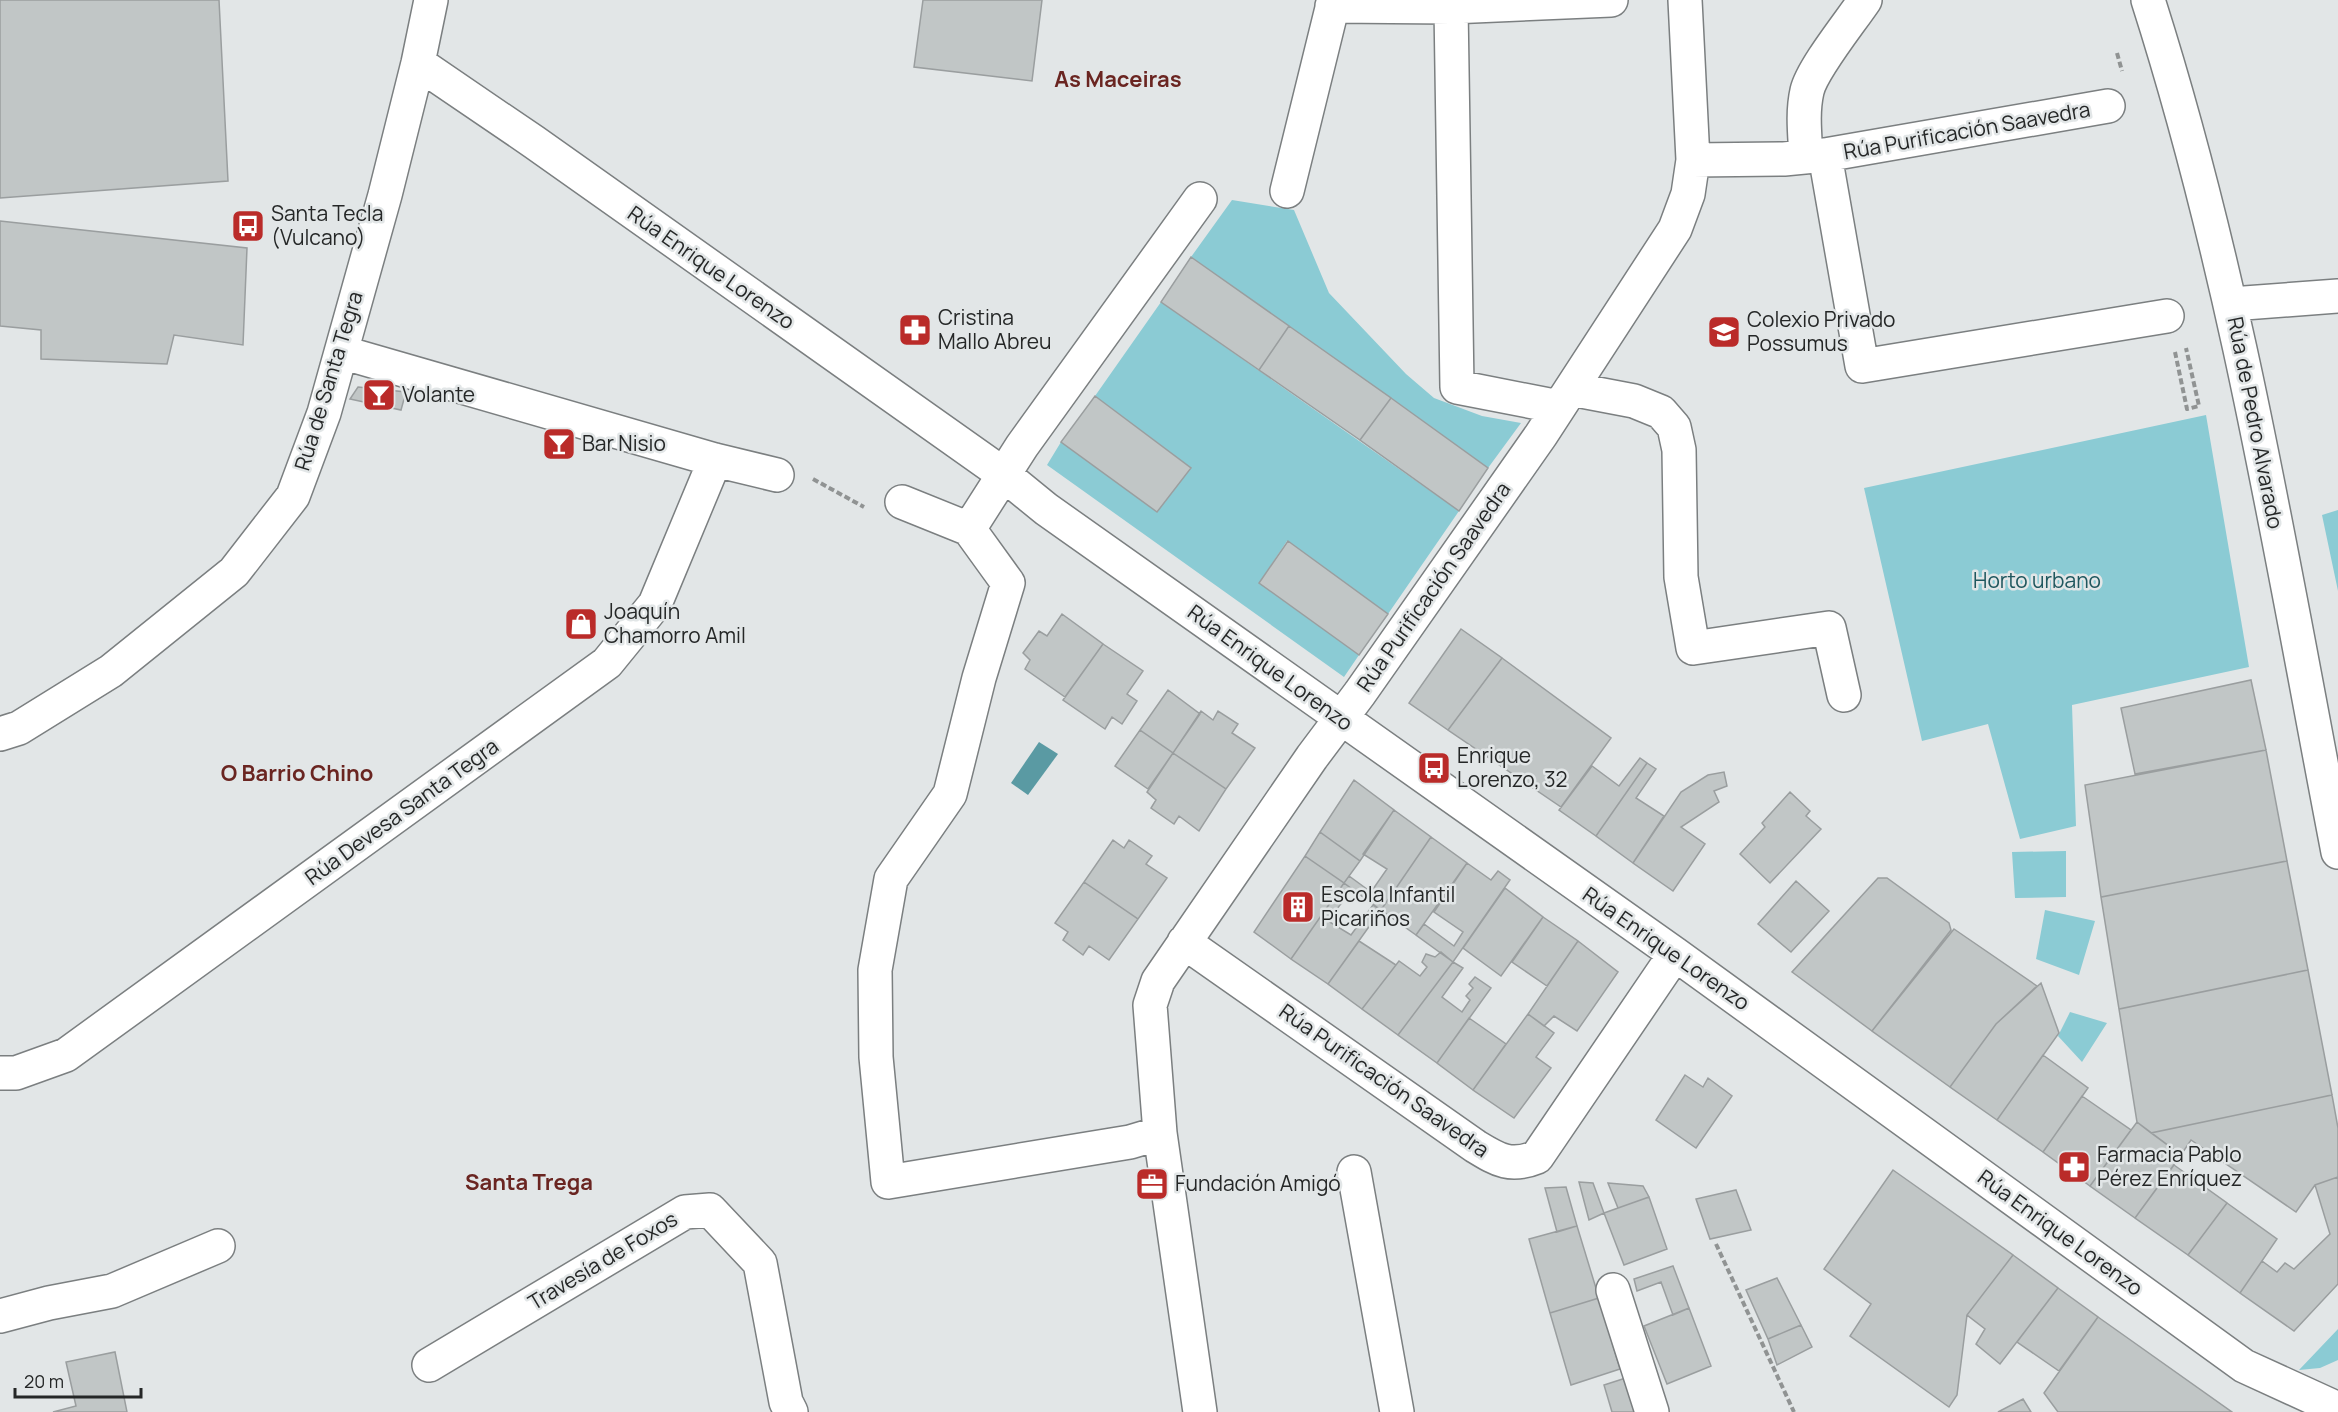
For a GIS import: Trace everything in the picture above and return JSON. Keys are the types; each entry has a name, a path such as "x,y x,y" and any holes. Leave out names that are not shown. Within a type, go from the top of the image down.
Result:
{"street":[{"name":"Rúa de Santa Tegra","path":"0,734 18,728 111,671 234,572 293,496 324,413 385,195 418,63 431,0"},
{"path":"1287,191 1333,3 1451,7 1611,0"},
{"name":"Rúa Purificación Saavedra","path":"1200,1412 1160,1133 1150,1005 1158,981 1565,398 1675,229 1688,194 1693,160 1685,0"},
{"name":"Rúa Purificación Saavedra","path":"1866,0 1820,65 1807,89 1804,113 1862,366 2167,316"},
{"name":"Rúa de Pedro Alvarado","path":"2148,0 2168,63 2231,304 2338,852"},
{"path":"1451,7 1457,387 1565,398 1634,401 1661,412 1674,427 1678,450 1681,577 1693,648 1829,628 1844,695"},
{"name":"Rúa Enrique Lorenzo","path":"418,63 534,142 1003,474 1046,509 1675,954 2244,1366 2338,1409"},
{"name":"Rúa Purificación Saavedra","path":"1693,160 1815,156 2108,106"},
{"path":"969,529 1003,474 1200,199"},
{"path":"2231,304 2338,296"},
{"path":"341,352 715,460 777,475"},
{"name":"Rúa Devesa Santa Tegra","path":"0,1073 16,1073 66,1055 607,663 655,604 715,460"},
{"path":"902,502 969,529 1008,583 979,678 950,794 891,879 875,970 876,1057 888,1182 1130,1142 1160,1133"},
{"name":"Rúa Purificación Saavedra","path":"1184,942 1474,1146 1497,1159 1521,1164 1537,1157 1675,954"},
{"path":"1354,1172 1397,1412"},
{"name":"Travesía de Foxos","path":"429,1365 685,1212 710,1210 760,1263 786,1402 791,1412"},
{"path":"0,1316 49,1303 112,1291 218,1246"},
{"path":"1613,1290 1652,1412"}],"path":[{"path":"2117,53 2122,70"},
{"path":"2167,316 2187,409 2199,406 2186,346"},
{"path":"777,475 797,478 806,475 869,509 880,511 902,502"},
{"path":"1716,1244 1794,1412"}],"green space":[{"path":"1232,200 1294,210 1329,293 1406,374 1434,398 1482,416 1521,423 1488,468 1191,257"},
{"path":"1161,302 1459,511 1388,614 1287,541 1259,583 1359,655 1344,677 1047,465 1061,442 1157,512 1191,468 1095,396"},
{"name":"Horto urbano","path":"2206,415 2249,667 2072,705 2076,826 2020,839 1988,724 1922,741 1864,488"},
{"path":"2338,510 2338,591 2322,515"},
{"path":"2066,851 2066,897 2015,898 2012,852"},
{"path":"2045,910 2095,921 2079,975 2036,959"},
{"path":"2070,1012 2107,1023 2082,1062 2058,1036"},
{"path":"2338,1329 2338,1360 2320,1368 2299,1370"}],"shaded area":[{"path":"1039,742 1058,754 1028,795 1011,783"}],"building":[{"path":"0,0 219,0 228,181 0,198"},
{"path":"923,0 1042,0 1032,81 914,67"},
{"path":"0,221 247,248 243,345 174,335 167,364 41,359 41,330 0,326"},
{"path":"1191,257 1289,326 1259,370 1161,302"},
{"path":"1289,326 1391,398 1360,440 1259,370"},
{"name":"Volante","path":"358,387 406,392 401,410 350,399"},
{"path":"1095,396 1191,468 1157,512 1061,442"},
{"path":"1391,398 1488,468 1459,511 1360,440"},
{"path":"1288,541 1388,614 1359,655 1259,583"},
{"path":"1062,614 1103,644 1065,697 1025,669 1030,660 1023,653 1039,631 1047,636"},
{"path":"1461,629 1502,658 1448,730 1409,703"},
{"path":"1103,644 1143,671 1127,694 1137,701 1122,724 1112,717 1105,729 1063,700"},
{"path":"1502,658 1611,738 1561,807 1448,730"},
{"path":"2251,680 2266,750 2135,774 2121,708"},
{"path":"1168,690 1200,714 1173,753 1140,730"},
{"path":"1201,711 1213,720 1218,711 1238,724 1232,733 1255,748 1226,789 1173,753"},
{"path":"1140,730 1173,753 1148,789 1115,766"},
{"path":"2266,750 2287,861 2101,897 2085,785"},
{"path":"1173,753 1226,789 1199,831 1179,816 1174,824 1151,808 1156,800 1147,792"},
{"path":"1640,758 1647,763 1596,836 1559,810 1592,766 1619,786"},
{"path":"1647,763 1656,769 1636,798 1664,816 1633,863 1596,836"},
{"path":"1724,772 1727,786 1714,791 1719,802 1681,827 1705,844 1673,891 1633,863 1681,792 1708,775"},
{"path":"1354,780 1394,810 1360,861 1320,832"},
{"path":"1790,792 1810,811 1806,816 1821,829 1770,883 1740,854 1765,827 1762,823"},
{"path":"1394,810 1431,837 1381,910 1344,883 1349,876 1371,892 1387,869 1363,854"},
{"path":"1320,832 1360,861 1344,883 1305,856"},
{"path":"1431,837 1467,863 1416,935 1381,910"},
{"path":"1113,840 1124,848 1129,840 1152,856 1146,864 1167,878 1138,919 1084,882"},
{"name":"Escola Infantil Picariños","path":"1305,856 1344,883 1291,959 1254,932"},
{"path":"2287,861 2308,970 2119,1009 2101,897"},
{"path":"1467,863 1491,880 1498,871 1510,880 1453,962 1416,935 1424,924 1454,946 1463,932 1434,912"},
{"path":"1878,878 1887,878 1949,923 1951,930 1872,1031 1792,972"},
{"path":"1796,881 1829,911 1791,952 1758,924"},
{"path":"1084,882 1138,919 1109,960 1089,946 1083,955 1063,940 1068,932 1055,923"},
{"path":"1344,883 1352,889 1328,921 1351,935 1373,905 1381,910 1328,984 1291,959"},
{"path":"1505,888 1543,917 1501,976 1463,948"},
{"path":"1543,917 1578,941 1547,986 1512,962"},
{"path":"1954,929 2037,986 1996,1024 1950,1087 1872,1031"},
{"path":"1359,941 1396,965 1362,1009 1328,984"},
{"path":"1578,941 1618,972 1577,1031 1554,1016 1544,1026 1528,1014"},
{"path":"1441,952 1453,962 1398,1035 1362,1009 1399,961 1420,976 1427,967 1422,962 1426,954 1435,957"},
{"path":"1453,962 1463,968 1442,997 1462,1012 1470,1000 1466,996 1473,988 1469,984 1475,977 1491,988 1437,1063 1398,1035"},
{"path":"2308,970 2332,1095 2151,1133 2137,1122 2119,1009"},
{"path":"2041,983 2059,1033 1997,1120 1950,1087 1996,1024"},
{"path":"1528,1014 1554,1033 1536,1057 1551,1068 1514,1118 1473,1090"},
{"path":"1469,1018 1506,1044 1473,1090 1437,1063"},
{"path":"2043,1055 2088,1088 2043,1152 1997,1120"},
{"path":"1685,1075 1703,1087 1708,1078 1732,1096 1696,1148 1656,1120"},
{"path":"2332,1095 2338,1128 2338,1177 2315,1185 2296,1212 2191,1140 2181,1155 2151,1133"},
{"path":"2082,1096 2131,1130 2090,1186 2043,1152"},
{"path":"2137,1122 2181,1155 2135,1218 2090,1186"},
{"path":"2174,1165 2227,1203 2188,1255 2135,1218"},
{"path":"1893,1170 2013,1255 1967,1315 1957,1395 1949,1407 1850,1336 1871,1304 1824,1269"},
{"path":"2338,1177 2338,1284 2294,1331 2240,1293 2262,1261 2277,1272 2285,1263 2294,1269 2330,1234 2315,1185"},
{"path":"1579,1182 1593,1183 1604,1213 1589,1220"},
{"path":"1608,1183 1643,1186 1649,1197 1618,1208"},
{"path":"1566,1187 1577,1226 1557,1232 1545,1188"},
{"path":"1736,1190 1751,1230 1710,1239 1696,1199"},
{"path":"1649,1197 1667,1249 1624,1265 1604,1213"},
{"path":"2227,1203 2277,1239 2240,1293 2188,1255"},
{"path":"1577,1226 1599,1298 1550,1313 1529,1239"},
{"path":"2013,1255 2058,1288 2000,1364 1976,1344 1985,1329 1967,1315"},
{"path":"1673,1266 1689,1308 1673,1315 1661,1282 1637,1291 1634,1279"},
{"path":"1777,1278 1801,1325 1768,1339 1746,1290"},
{"path":"2058,1288 2098,1317 2059,1371 2017,1342"},
{"path":"1599,1298 1620,1369 1571,1385 1550,1313"},
{"path":"1689,1308 1711,1366 1667,1384 1644,1326"},
{"path":"2098,1317 2232,1412 2058,1412 2044,1393"},
{"path":"1801,1325 1812,1347 1777,1365 1768,1339"},
{"path":"115,1352 127,1412 53,1412 76,1406 66,1362"},
{"path":"1632,1376 1644,1412 1612,1412 1604,1385"},
{"path":"2023,1399 2031,1412 1998,1412"}],"place":[{"name":"Santa Tecla (Vulcano)","path":"248,226"},
{"name":"Cristina Mallo Abreu","path":"915,330"},
{"name":"Colexio Privado Possumus","path":"1724,332"},
{"name":"Volante","path":"379,395"},
{"name":"Bar Nisio","path":"559,444"},
{"name":"Joaquín Chamorro Amil","path":"581,624"},
{"name":"Enrique Lorenzo, 32","path":"1434,768"},
{"name":"Escola Infantil Picariños","path":"1298,907"},
{"name":"Farmacia Pablo Pérez Enríquez","path":"2074,1167"},
{"name":"Fundación Amigó","path":"1152,1184"}],"district":[{"name":"As Maceiras","path":"1118,79"},
{"name":"O Barrio Chino","path":"297,773"},
{"name":"Santa Trega","path":"529,1182"}]}
